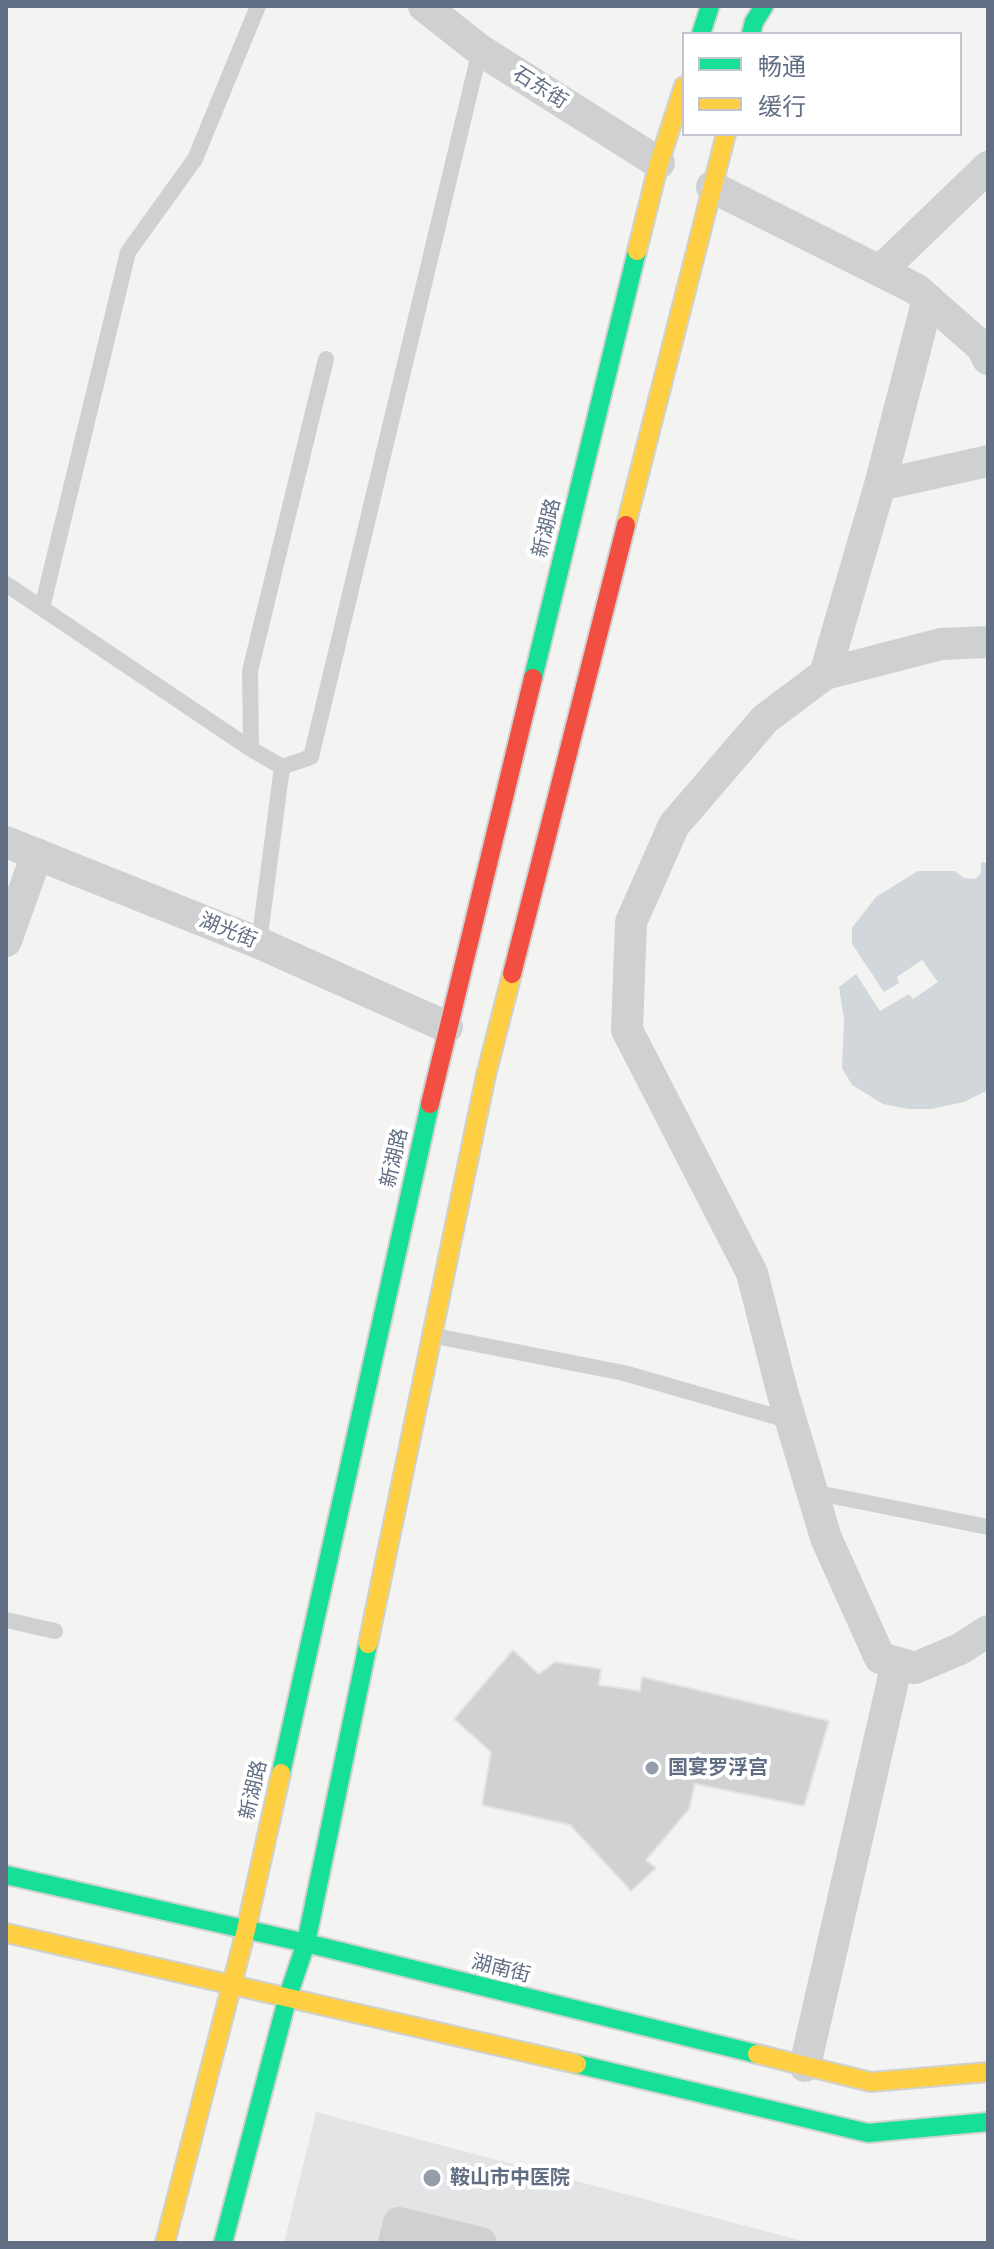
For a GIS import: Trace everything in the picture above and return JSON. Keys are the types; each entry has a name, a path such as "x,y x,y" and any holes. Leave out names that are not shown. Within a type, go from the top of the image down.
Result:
{"main road":[{"path":"702,32 710,6"},
{"path":"752,32 764,6"},
{"name":"新湖路","path":"165,2243 246,1930 447,1027 659,163 682,92"},
{"path":"223,2243 288,1996 306,1943 486,1075 725,136"},
{"name":"湖南街","path":"6,1875 306,1943 871,2082 988,2072"},
{"path":"6,1933 868,2133 988,2122"}],"street":[{"name":"石东街","path":"424,6 480,50 659,163"},
{"path":"880,271 988,167"},
{"path":"712,187 916,289 982,347 988,359"},
{"path":"825,674 880,485 928,299"},
{"path":"880,485 988,461"},
{"path":"988,642 941,644 825,674 765,719 674,825 631,922 627,1030 752,1273 826,1538 880,1658 915,1668 960,1649 988,1631"},
{"name":"湖光街","path":"6,842 259,943 447,1027"},
{"path":"6,941 37,854"},
{"path":"805,2066 897,1663"},
{"path":"394,2243 399,2223 481,2243"}],"lane":[{"path":"42,608 128,252 195,159 258,6"},
{"path":"6,584 282,767 311,757 480,50"},
{"path":"251,749 250,671 326,359"},
{"path":"259,943 282,767"},
{"path":"432,1335 624,1373 791,1421"},
{"path":"813,1492 988,1527"},
{"path":"6,1620 55,1631"}],"shaded area":[{"path":"981,862 988,863 988,1090 964,1102 932,1109 908,1109 883,1104 852,1085 842,1068 844,1019 839,987 856,974 880,1011 909,994 913,999 938,982 922,960 897,977 899,983 884,992 852,944 852,928 876,897 918,871 955,871 964,878 975,879 981,873"},
{"name":"鞍山市中医院","path":"316,2112 810,2243 284,2243"}],"building":[{"name":"国宴罗浮宫","path":"513,1650 539,1674 555,1662 601,1669 599,1685 640,1691 642,1677 829,1721 804,1806 695,1784 689,1809 646,1860 656,1868 631,1891 570,1825 482,1805 491,1752 454,1719"}],"traffic: fast":[{"path":"702,32 710,6"},
{"path":"752,32 764,6"},
{"path":"533,678 637,251"},
{"path":"281,1773 430,1104"},
{"path":"223,2243 288,1996 306,1943 368,1644"},
{"path":"6,1875 306,1943 757,2054"},
{"path":"577,2064 868,2133 988,2122"}],"traffic: slow":[{"path":"637,251 659,163 682,92"},
{"path":"626,525 725,136"},
{"path":"368,1644 486,1075 512,974"},
{"path":"165,2243 246,1930 281,1773"},
{"path":"6,1933 577,2064"},
{"path":"757,2054 871,2082 988,2072"}],"traffic: jam":[{"path":"512,974 626,525"},
{"path":"430,1104 533,678"}],"place":[{"name":"国宴罗浮宫","path":"652,1768"},
{"name":"鞍山市中医院","path":"432,2178"}]}
